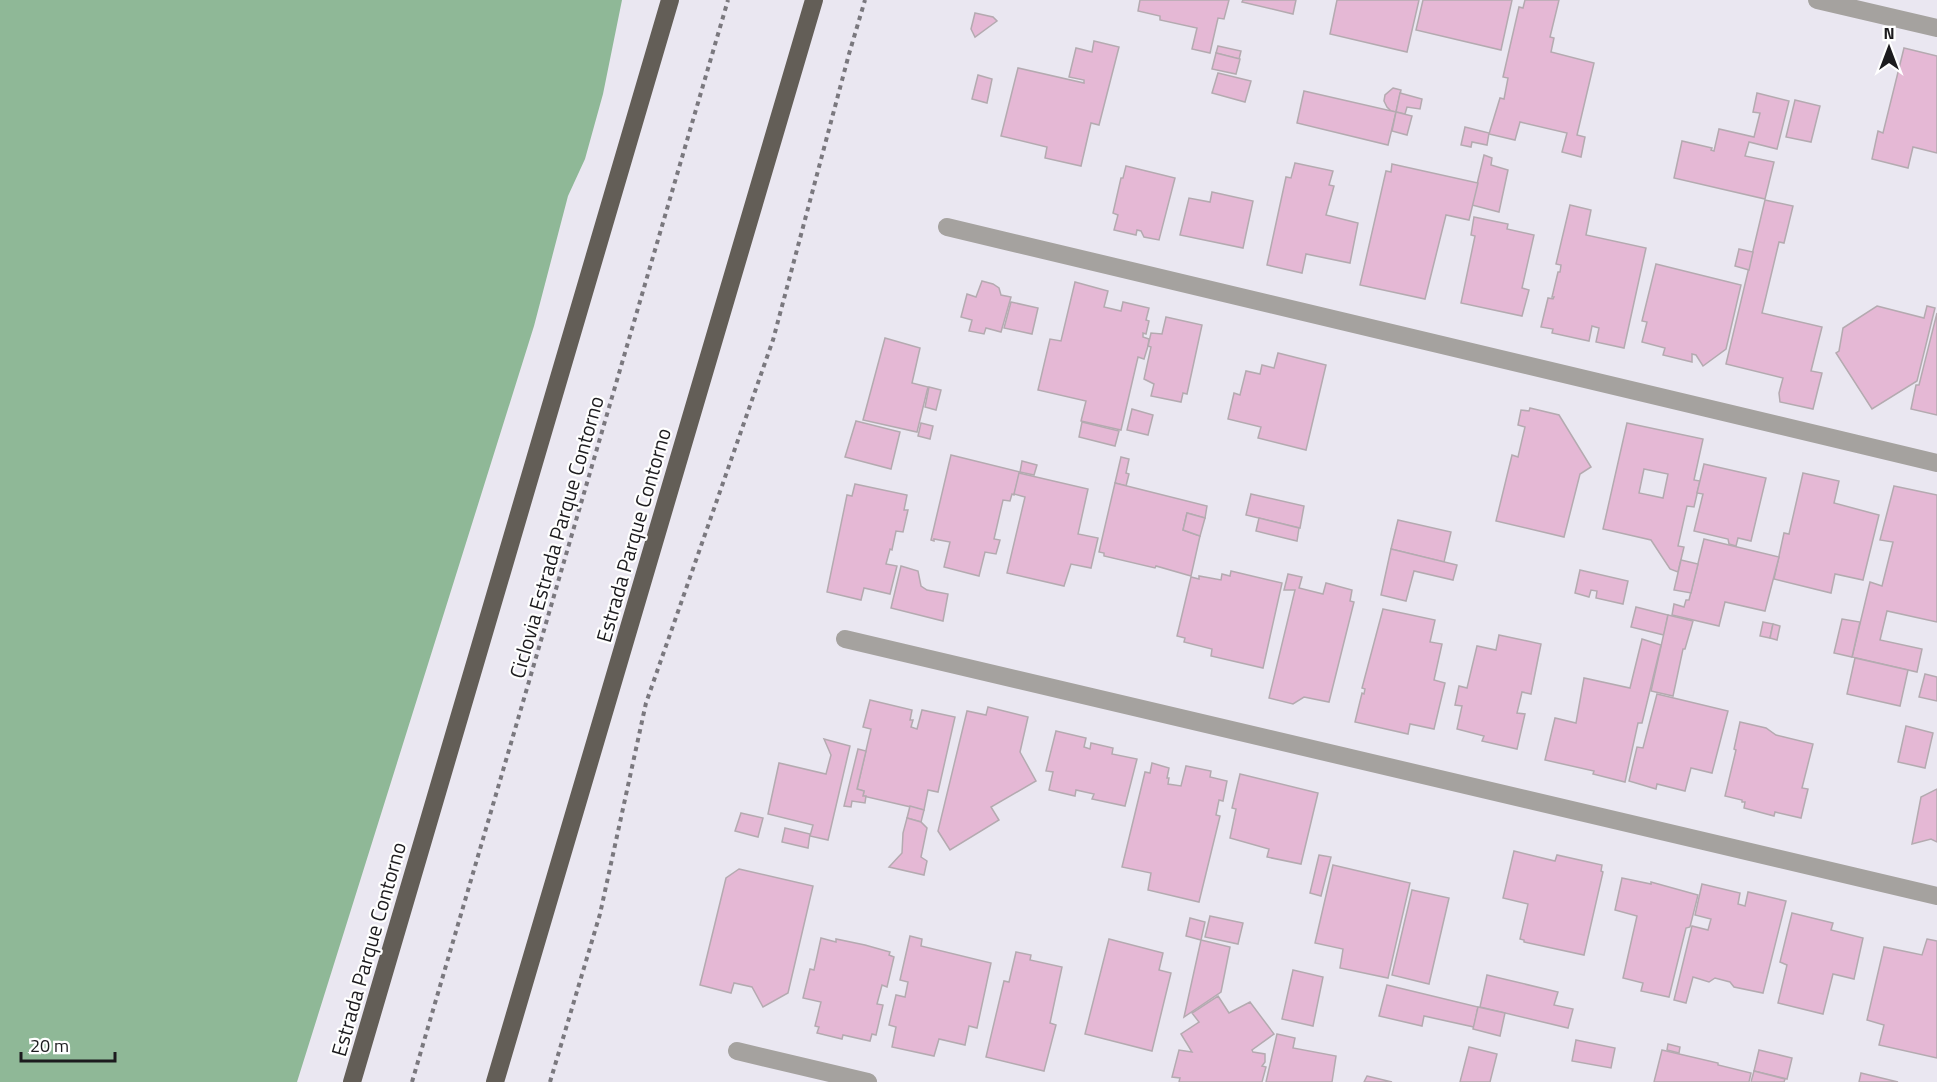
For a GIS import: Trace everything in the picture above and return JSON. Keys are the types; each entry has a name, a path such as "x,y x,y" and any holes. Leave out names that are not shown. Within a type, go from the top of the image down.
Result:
{"highway":[{"name":"Estrada Parque Contorno","path":"352,1082 670,0"},
{"name":"Estrada Parque Contorno","path":"495,1082 814,0"}],"street":[{"path":"1817,0 1937,28"},
{"path":"947,227 1937,463"},
{"path":"845,639 1937,896"},
{"path":"738,1051 868,1082"}],"path":[{"name":"Ciclovia Estrada Parque Contorno","path":"412,1082 728,0"},
{"path":"550,1082 600,914 646,703 773,340 865,0"}],"green space":[{"path":"0,0 622,0 603,94 585,159 568,196 534,326 297,1082 0,1082"}],"building":[{"path":"1140,0 1229,0 1224,19 1218,18 1210,53 1192,49 1197,28 1160,20 1160,16 1138,11"},
{"path":"1243,0 1296,0 1293,14 1242,2"},
{"path":"1337,0 1419,0 1407,52 1330,34"},
{"path":"1423,0 1512,0 1501,50 1416,30"},
{"path":"1525,0 1559,0 1550,37 1554,38 1551,52 1594,63 1577,135 1585,137 1581,157 1562,152 1567,133 1520,122 1515,140 1489,134 1500,98 1504,99 1508,78 1503,77 1519,7 1523,8"},
{"path":"975,13 993,17 997,21 975,37 971,29"},
{"path":"1094,41 1119,47 1099,125 1091,123 1081,166 1045,158 1047,147 1001,136 1018,68 1084,83 1084,80 1069,77 1076,48 1092,52"},
{"path":"1218,46 1241,51 1239,59 1216,53"},
{"path":"1904,48 1937,56 1937,153 1913,147 1908,168 1872,159 1878,131 1883,133"},
{"path":"1216,53 1240,59 1236,74 1212,69"},
{"path":"1218,73 1251,81 1245,102 1212,93"},
{"path":"978,75 992,79 987,103 972,99"},
{"path":"1393,88 1401,90 1396,112 1391,111 1384,101 1385,95"},
{"path":"1304,91 1396,112 1388,145 1297,123"},
{"path":"1400,93 1422,99 1420,109 1407,107 1405,114 1396,112"},
{"path":"1757,93 1789,101 1777,149 1749,142 1745,156 1774,162 1765,199 1674,178 1682,141 1712,148 1711,150 1714,151 1719,129 1754,137 1760,113 1753,112"},
{"path":"1795,100 1820,106 1811,142 1786,137"},
{"path":"1396,112 1412,116 1407,135 1392,131"},
{"path":"1465,127 1489,133 1487,145 1472,142 1471,147 1461,145"},
{"path":"1484,155 1492,158 1491,165 1508,170 1499,212 1472,205"},
{"path":"1295,163 1333,171 1329,185 1334,186 1326,215 1358,223 1350,263 1306,254 1302,273 1267,265 1286,177 1291,178"},
{"path":"1392,164 1478,183 1469,220 1446,215 1425,299 1360,285 1386,171 1391,172"},
{"path":"1126,166 1175,178 1159,240 1144,237 1141,231 1137,230 1136,235 1114,230 1118,215 1113,213"},
{"path":"1212,192 1253,201 1243,248 1180,235 1189,198 1210,202"},
{"path":"1765,200 1793,206 1784,243 1779,242 1762,313 1822,327 1811,371 1822,373 1813,409 1780,402 1779,393 1783,378 1726,364"},
{"path":"1570,205 1591,210 1586,235 1646,248 1624,348 1596,342 1599,328 1592,326 1589,341 1552,333 1553,329 1541,327 1548,298 1553,299 1554,297 1552,297 1558,272 1560,272 1561,265 1556,264"},
{"path":"1474,217 1508,224 1507,229 1534,235 1522,288 1529,290 1522,316 1461,303 1475,236 1471,235"},
{"path":"1739,249 1753,252 1749,270 1735,266"},
{"path":"1656,264 1741,285 1726,349 1703,366 1696,355 1692,354 1692,362 1663,355 1665,348 1642,342 1647,322 1642,321"},
{"path":"982,281 999,288 1001,295 1011,297 1001,332 986,328 984,334 969,331 972,320 961,317 967,294 976,297"},
{"path":"1075,282 1108,291 1104,307 1121,311 1123,302 1149,308 1146,334 1143,333 1143,337 1149,339 1148,346 1144,359 1138,357 1121,430 1081,421 1086,401 1038,390 1050,339 1061,341"},
{"path":"1011,302 1038,308 1032,334 1004,328"},
{"path":"1877,306 1924,318 1927,306 1935,308 1917,381 1872,409 1836,353 1839,351 1843,328"},
{"path":"1937,313 1937,415 1911,409"},
{"path":"1166,317 1202,325 1187,394 1183,393 1181,402 1151,396 1154,384 1144,379 1151,347 1148,346 1151,333 1162,334"},
{"path":"885,338 920,348 912,383 928,387 917,432 863,420"},
{"path":"1278,353 1326,365 1306,450 1258,438 1261,427 1228,419 1234,393 1240,395 1246,371 1260,374 1262,365 1274,368"},
{"path":"929,387 941,390 936,410 925,407"},
{"path":"1530,408 1559,415 1591,467 1580,474 1564,537 1496,521 1512,455 1518,457 1525,427 1518,425 1521,410 1529,411"},
{"path":"1132,409 1153,415 1148,435 1127,430"},
{"path":"856,421 900,432 891,469 845,457"},
{"path":"1082,422 1119,431 1115,446 1079,437"},
{"path":"921,423 933,426 930,439 918,436"},
{"path":"1627,423 1703,439 1694,480 1700,481 1694,507 1687,506 1678,546 1684,547 1678,572 1670,569 1651,540 1603,529","holes":["1644,469 1668,474 1663,498 1639,493"]},
{"path":"951,455 1020,472 1014,495 1012,494 1010,501 1003,500 994,539 1000,540 996,554 985,552 979,576 944,567 950,542 931,540"},
{"path":"1121,457 1129,459 1126,486 1115,483"},
{"path":"1022,461 1037,465 1034,475 1020,472"},
{"path":"1704,464 1766,478 1751,541 1738,538 1736,546 1729,544 1728,539 1694,531 1703,494 1697,493"},
{"path":"1019,473 1088,489 1078,534 1098,538 1091,568 1071,564 1064,586 1007,573 1025,497 1014,494"},
{"path":"1803,473 1839,481 1834,503 1879,515 1863,580 1835,574 1831,593 1774,579 1784,533 1789,534"},
{"path":"1115,483 1207,506 1205,518 1187,513 1183,530 1200,536 1191,576 1156,566 1155,568 1104,556 1104,553 1099,552"},
{"path":"855,484 907,495 904,510 908,510 903,532 896,531 886,564 897,566 890,594 864,588 861,600 827,592 847,495 852,496"},
{"path":"1894,486 1937,495 1937,622 1887,611 1880,640 1922,649 1917,672 1852,657 1870,582 1882,586 1893,542 1880,540"},
{"path":"1251,494 1304,506 1300,528 1246,515"},
{"path":"1187,513 1205,518 1200,536 1183,530"},
{"path":"1259,518 1299,528 1297,541 1256,531"},
{"path":"1398,520 1451,532 1444,562 1391,549"},
{"path":"1704,539 1779,557 1765,611 1725,602 1719,626 1672,615 1674,604 1684,607 1686,600 1689,600"},
{"path":"1391,549 1457,565 1453,580 1414,571 1406,601 1381,595"},
{"path":"1681,560 1698,564 1691,593 1674,590"},
{"path":"901,566 918,571 921,586 927,590 948,594 943,621 891,608"},
{"path":"1580,570 1628,581 1623,604 1596,598 1597,591 1591,590 1589,597 1575,593"},
{"path":"1231,571 1282,583 1263,668 1211,656 1212,649 1184,642 1185,638 1177,636 1191,577 1221,580 1222,574 1230,576"},
{"path":"1288,574 1302,577 1299,588 1323,594 1326,583 1352,590 1350,601 1354,602 1329,702 1304,697 1293,704 1269,698 1295,590 1284,590"},
{"path":"1636,607 1668,615 1664,635 1631,627"},
{"path":"1383,609 1435,620 1430,642 1442,644 1434,680 1445,683 1434,729 1410,724 1408,734 1355,722 1362,693 1364,694 1365,689 1362,688"},
{"path":"1668,615 1693,621 1685,649 1683,649 1673,696 1651,691"},
{"path":"1842,619 1860,622 1852,657 1834,653"},
{"path":"1763,622 1773,624 1770,638 1760,636"},
{"path":"1773,624 1780,626 1777,640 1770,638"},
{"path":"1499,635 1541,644 1531,694 1522,692 1517,713 1525,714 1517,749 1482,741 1484,736 1457,729 1462,706 1455,705 1459,686 1467,688 1477,646 1496,650"},
{"path":"1642,639 1661,645 1642,723 1638,723 1625,782 1593,774 1594,771 1545,760 1555,718 1576,723 1584,678 1630,688"},
{"path":"1855,658 1908,670 1900,706 1847,694"},
{"path":"1925,674 1937,677 1937,701 1919,697"},
{"path":"1657,694 1728,711 1712,773 1691,768 1685,791 1657,784 1656,789 1629,781 1637,747 1643,748"},
{"path":"870,700 912,710 911,727 917,729 922,710 955,717 938,792 928,790 924,810 863,796 864,791 857,789 871,729 863,727"},
{"path":"988,707 1028,717 1020,752 1036,781 991,807 999,820 950,850 938,831 967,711 986,715"},
{"path":"1740,722 1766,728 1776,735 1813,744 1802,788 1808,789 1801,818 1775,812 1774,816 1744,808 1745,802 1742,800 1725,796"},
{"path":"1906,726 1933,733 1925,768 1898,762"},
{"path":"1056,731 1086,738 1084,747 1090,749 1091,743 1113,748 1112,754 1137,759 1125,806 1092,799 1094,794 1076,790 1075,796 1049,790 1053,772 1046,771"},
{"path":"824,739 850,746 828,840 810,836 813,825 768,814 779,763 826,774 831,755"},
{"path":"858,749 866,751 857,789 864,791 865,803 852,801 851,807 844,806"},
{"path":"1152,763 1169,768 1168,784 1181,786 1186,766 1211,771 1210,777 1227,781 1223,801 1219,800 1216,815 1220,816 1199,902 1148,890 1151,873 1122,867 1145,772 1150,773"},
{"path":"1240,774 1318,793 1301,864 1267,857 1269,849 1230,838 1236,809 1232,808"},
{"path":"1937,789 1937,842 1931,839 1912,844 1921,797"},
{"path":"910,806 924,810 921,822 907,818"},
{"path":"741,813 763,818 758,837 735,831"},
{"path":"907,818 921,822 927,828 921,857 927,861 924,875 889,867 902,853 903,833"},
{"path":"785,828 810,834 808,848 782,842"},
{"path":"1514,851 1555,861 1557,855 1602,865 1601,871 1603,872 1584,955 1524,942 1520,939 1528,904 1503,898"},
{"path":"1319,855 1331,857 1321,896 1310,893"},
{"path":"1333,865 1410,883 1388,978 1340,968 1343,949 1315,943"},
{"path":"739,869 813,886 788,993 763,1007 752,987 734,983 731,993 700,985 726,878"},
{"path":"1622,878 1651,884 1651,882 1698,895 1690,927 1686,928 1669,997 1641,991 1643,983 1623,978 1637,916 1615,910"},
{"path":"1702,884 1740,893 1738,904 1745,906 1748,892 1786,901 1763,993 1734,987 1730,982 1715,978 1709,982 1693,977 1686,1003 1674,1000 1692,926 1708,930 1711,919 1695,915"},
{"path":"1412,890 1449,898 1429,984 1392,975"},
{"path":"1792,913 1833,923 1831,930 1863,938 1854,979 1833,974 1823,1014 1778,1003 1787,965 1780,962"},
{"path":"1210,916 1243,923 1238,944 1205,937"},
{"path":"1190,918 1205,922 1201,940 1186,936"},
{"path":"910,936 922,939 921,946 991,963 977,1028 969,1026 965,1045 939,1039 934,1056 892,1047 896,1027 889,1025 896,995 905,997 908,982 900,980"},
{"path":"821,938 865,945 890,952 889,955 894,957 887,987 882,985 877,1004 883,1005 876,1035 872,1034 870,1041 843,1035 842,1039 817,1033 819,1027 815,1026 821,1002 803,998 810,969 814,970"},
{"path":"1109,939 1163,953 1159,970 1171,973 1152,1051 1085,1034"},
{"path":"1927,939 1937,941 1937,1058 1879,1045 1884,1025 1867,1020 1884,947 1922,955"},
{"path":"1201,940 1230,947 1221,992 1184,1017"},
{"path":"1016,952 1031,955 1030,960 1062,967 1050,1023 1056,1025 1044,1071 986,1057 1004,981 1009,982"},
{"path":"1293,970 1323,977 1313,1026 1282,1019"},
{"path":"1487,975 1558,992 1554,1005 1573,1009 1568,1028 1480,1007"},
{"path":"1387,985 1478,1007 1474,1027 1424,1016 1422,1026 1379,1016"},
{"path":"1218,996 1229,1013 1250,1002 1274,1034 1252,1050 1265,1054 1265,1062 1262,1066 1266,1067 1262,1082 1179,1082 1180,1078 1172,1077 1179,1050 1192,1052 1181,1034 1199,1022 1192,1013"},
{"path":"1478,1007 1505,1013 1500,1036 1473,1029"},
{"path":"1277,1034 1295,1038 1293,1048 1336,1056 1332,1082 1266,1082"},
{"path":"1576,1040 1615,1048 1611,1068 1572,1061"},
{"path":"1668,1044 1680,1047 1679,1053 1667,1050"},
{"path":"1469,1047 1497,1054 1490,1082 1460,1082"},
{"path":"1662,1050 1751,1073 1749,1082 1654,1082"},
{"path":"1759,1050 1792,1058 1787,1079 1754,1071"},
{"path":"1754,1071 1785,1079 1784,1082 1751,1082"},
{"path":"1861,1073 1898,1082 1859,1082"},
{"path":"1367,1076 1392,1082 1364,1082"}]}
